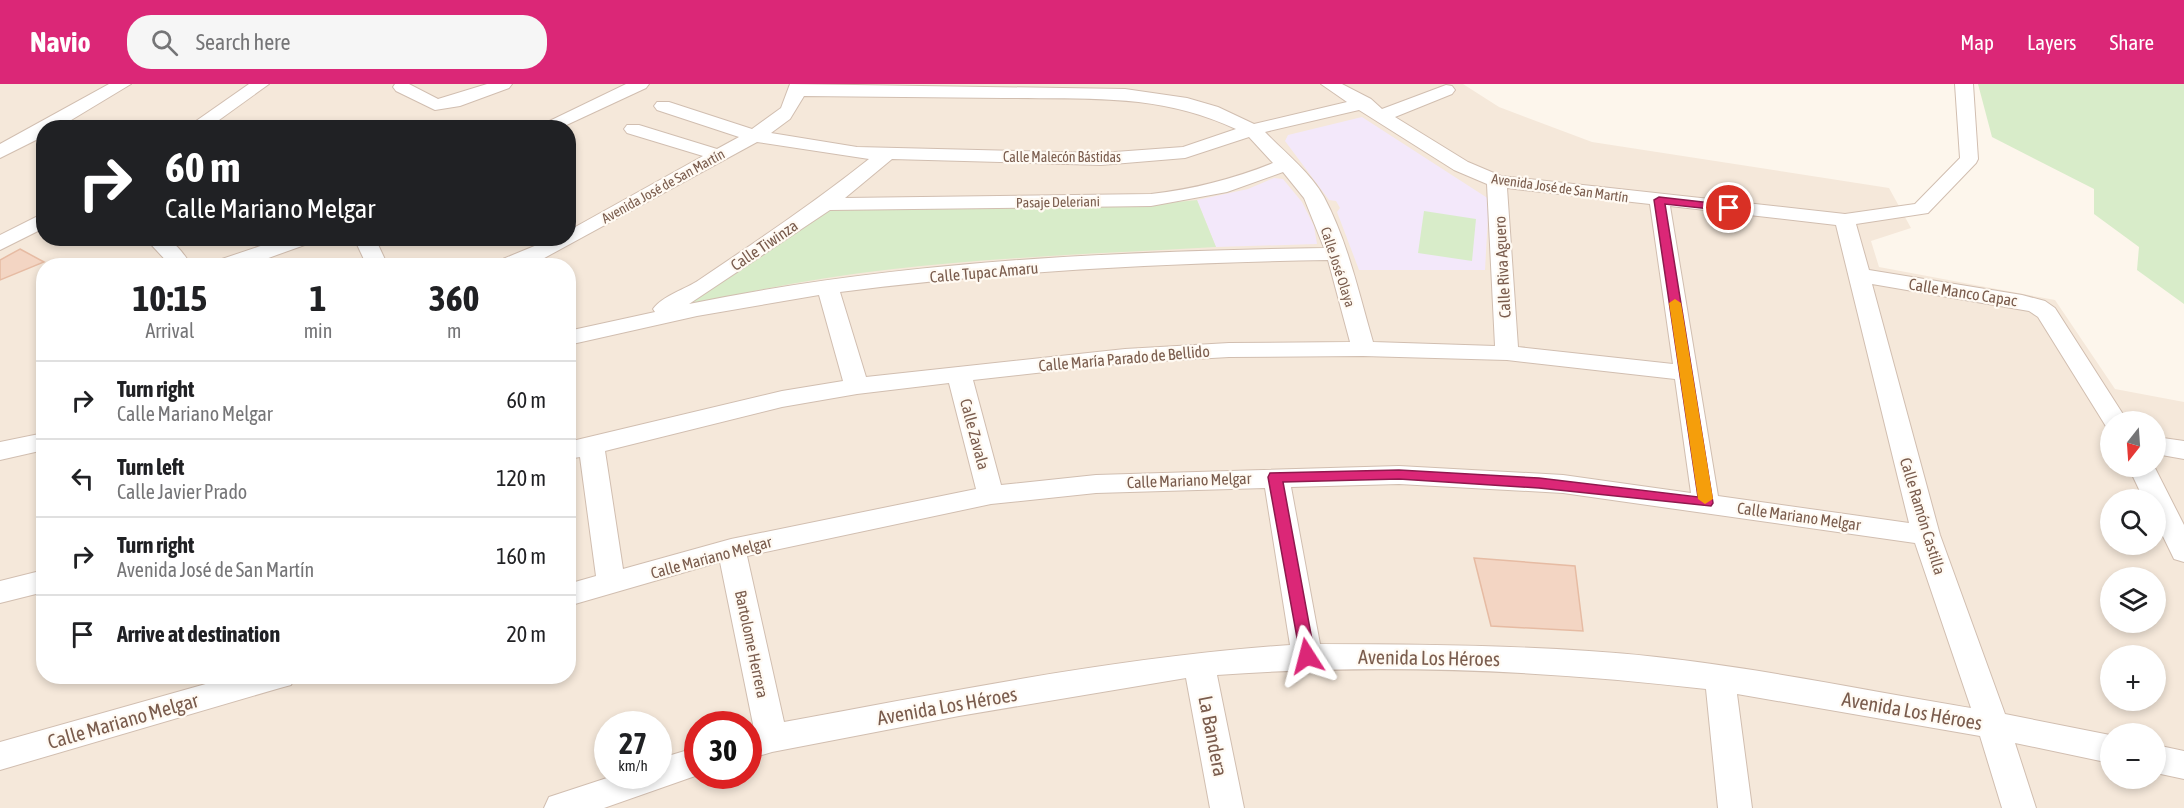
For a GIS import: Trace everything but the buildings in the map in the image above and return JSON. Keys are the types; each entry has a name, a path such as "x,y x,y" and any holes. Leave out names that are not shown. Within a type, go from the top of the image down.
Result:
{"street":[{"path":"58,120 122,84"},
{"path":"207,120 260,84"},
{"path":"402,87 435,105 503,84"},
{"path":"561,120 640,84"},
{"name":"Avenida José de San Martín","path":"1330,84 1365,103 1461,166 1497,182 1845,220 1921,209 1969,159 1964,84"},
{"name":"Avenida José de San Martín","path":"576,235 754,136 786,115 795,102 798,88"},
{"name":"Calle José Olaya","path":"798,88 1152,96 1212,111 1252,130 1286,164 1314,197 1337,254 1363,349"},
{"path":"1383,115 1446,90"},
{"name":"Calle Malecón Bástidas","path":"663,106 754,136 886,155 1136,157 1200,148 1252,130 1365,103"},
{"path":"633,129 718,155"},
{"path":"0,152 36,132"},
{"name":"Calle Tiwinza","path":"634,323 694,293 825,204 886,155"},
{"name":"Pasaje Deleriani","path":"825,204 1151,200 1190,196 1237,185 1286,164"},
{"name":"Calle Riva Aguero","path":"1497,182 1507,353"},
{"path":"1659,200 1706,503"},
{"name":"Calle Ramón Castilla","path":"1845,220 1857,275 1926,535 1993,725 2019,808"},
{"path":"0,244 36,224"},
{"path":"165,246 176,258"},
{"path":"247,258 283,246"},
{"name":"Avenida José de San Martín","path":"530,258 555,246"},
{"name":"Calle Tupac Amaru","path":"634,323 828,287 967,273 1136,260 1337,254"},
{"name":"Calle Manco Capac","path":"1857,275 2037,306 2047,313 2109,411"},
{"path":"828,287 857,386"},
{"path":"576,336 634,323"},
{"name":"Calle María Parado de Bellido","path":"580,448 782,399 857,386 1125,356 1229,350 1363,349 1507,353 1686,374"},
{"name":"Calle Zavala","path":"959,374 991,495"},
{"path":"0,451 36,443"},
{"path":"2166,447 2184,450"},
{"path":"580,448 611,583"},
{"name":"Calle Mariano Melgar","path":"576,593 731,549 991,495 1096,484 1399,474 1539,483 1706,503 1926,535"},
{"path":"1275,477 1290,549 1307,656"},
{"path":"2146,477 2184,552"},
{"name":"Bartolome Herrera","path":"731,549 755,711"},
{"path":"0,592 36,584"},
{"name":"Avenida Los Héroes","path":"762,742 959,703 1198,664 1307,656 1413,656 1590,663 1720,678 1993,725 2100,747"},
{"name":"La Bandera","path":"1198,664 1227,808"},
{"path":"1720,678 1736,808"},
{"name":"Calle Mariano Melgar","path":"0,756 252,684"},
{"path":"2166,761 2184,765"},
{"path":"561,808 616,789"}],"shaded area":[{"path":"0,84 1463,84 1499,107 1592,142 1889,188 1911,228 1871,241 1879,267 2055,300 2115,389 2184,402 2184,808 0,808"},
{"path":"1362,117 1489,199 1485,270 1359,270 1337,212 1340,208 1336,201 1329,200 1285,141 1288,135"},
{"path":"1274,178 1283,179 1302,202 1314,226 1317,244 1216,247 1197,200 1248,189"}],"green space":[{"path":"1978,84 2184,84 2184,304 2137,270 2139,247 2094,214 2094,189 1992,137"},
{"path":"1197,200 1216,247 1019,258 887,270 756,291 693,306 687,304 830,209 1138,206"},
{"path":"1424,211 1476,219 1472,261 1418,253"}],"slow traffic":[{"path":"1675,303 1705,499"}],"route":[{"path":"1307,656 1290,549 1275,477 1399,474 1563,484 1706,503 1659,200 1729,208"}]}
